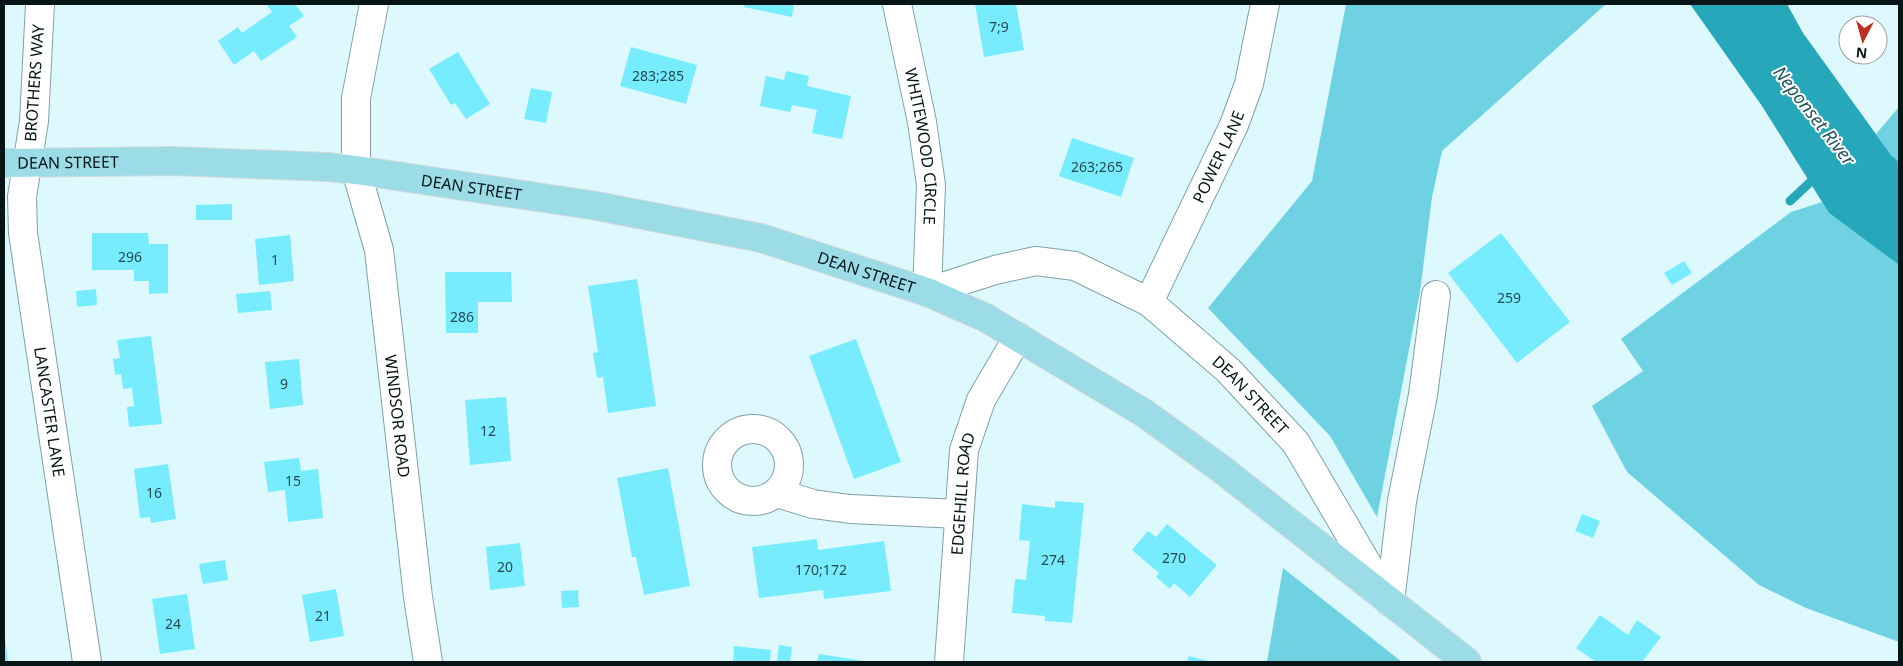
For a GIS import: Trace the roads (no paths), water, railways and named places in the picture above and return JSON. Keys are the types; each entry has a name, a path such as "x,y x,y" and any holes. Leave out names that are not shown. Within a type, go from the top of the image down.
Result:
{"main road":[{"name":"DEAN STREET","path":"16,163 174,161 328,167 356,170 597,206 761,238 927,292 986,318 1144,412 1220,468 1467,662"}],"street":[{"name":"BROTHERS WAY","path":"16,163 34,121 40,4"},
{"name":"WINDSOR ROAD","path":"374,4 356,98 356,170 379,250 418,597 428,662"},
{"name":"WHITEWOOD CIRCLE","path":"897,4 922,122 931,184 927,292"},
{"name":"POWER LANE","path":"1149,302 1234,124 1249,84 1265,4"},
{"name":"LANCASTER LANE","path":"16,163 22,197 23,233 86,662"},
{"name":"DEAN STREET","path":"927,292 995,270 1036,261 1075,266 1149,302 1228,370 1296,444 1390,602"},
{"path":"1390,602 1402,501 1423,395 1436,295"},
{"name":"EDGEHILL ROAD","path":"949,662 964,450 981,400 1018,337"},
{"path":"777,493 813,504 850,509 959,514"}],"water":[{"name":"Neponset River","path":"1690,4 1787,4 1803,33 1891,155 1899,162 1899,265 1829,213 1762,106"}],"waterway":[{"path":"1790,201 1819,174"}]}
